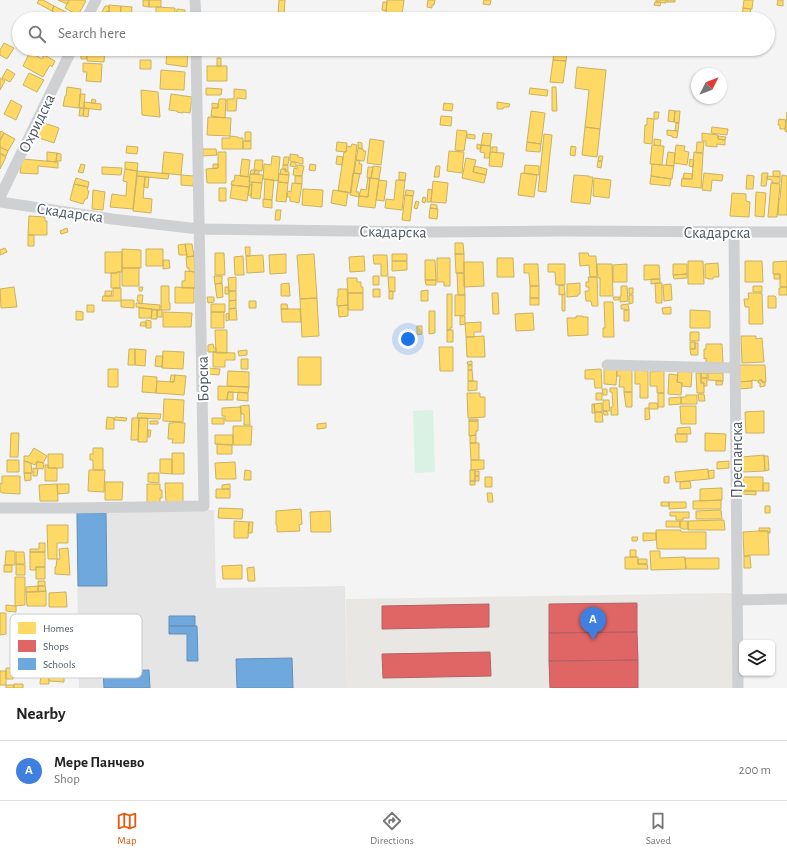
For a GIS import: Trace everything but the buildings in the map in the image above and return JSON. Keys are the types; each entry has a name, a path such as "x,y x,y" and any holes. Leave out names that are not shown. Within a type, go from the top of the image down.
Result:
{"street":[{"path":"90,12 96,0"},
{"path":"195,0 196,12"},
{"name":"Охридска","path":"0,197 69,56"},
{"name":"Борска","path":"0,508 204,506 196,56"},
{"name":"Скадарска","path":"0,202 49,210 199,229 428,232 787,232"},
{"name":"Преспанска","path":"734,232 738,688"},
{"path":"607,365 735,368"},
{"path":"737,600 787,599"}],"shaded area":[{"path":"214,510 216,588 345,586 347,688 79,688 79,678 142,678 142,614 78,614 76,512"},
{"path":"734,593 736,688 347,688 346,599"}],"green space":[{"path":"433,410 435,472 415,473 413,411"}],"place":[{"name":"Мере Панчево","path":"593,640"}]}
